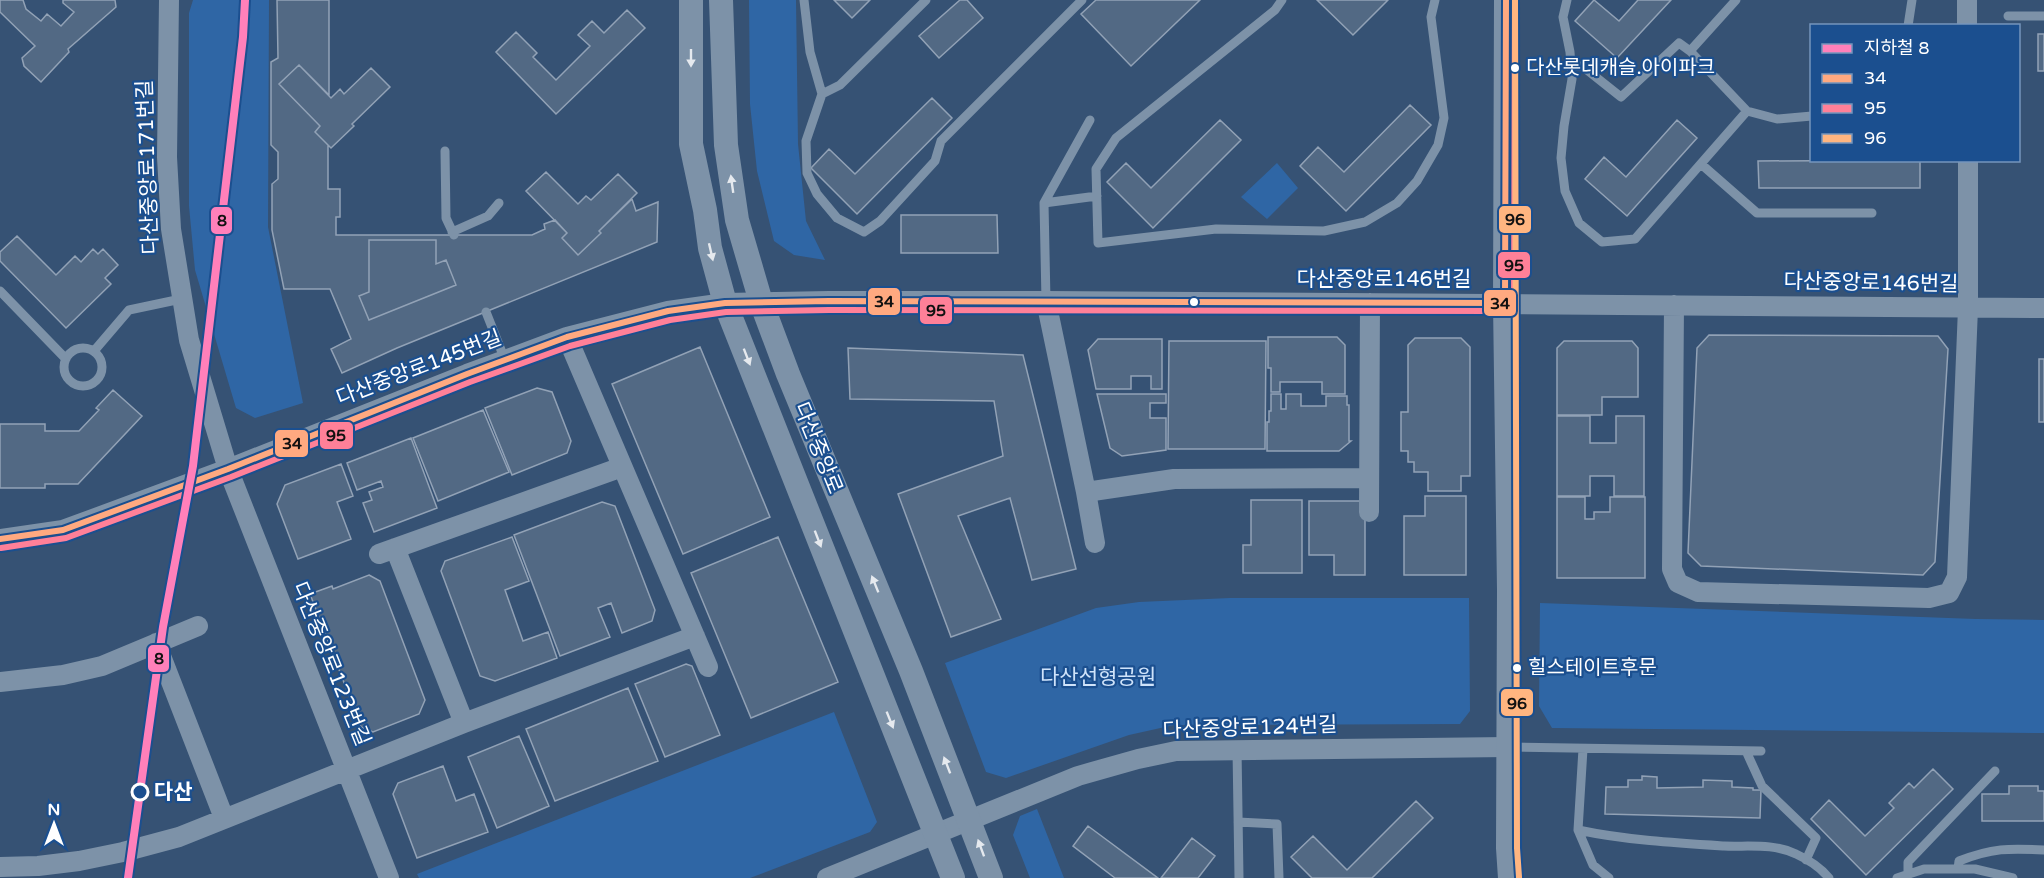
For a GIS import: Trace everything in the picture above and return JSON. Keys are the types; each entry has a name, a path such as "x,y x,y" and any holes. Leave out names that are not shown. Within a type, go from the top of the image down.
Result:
{"street":[{"name":"다산중앙로171번길","path":"169,0 167,157 171,229 189,340 228,469"},
{"name":"다산중앙로","path":"691,0 691,144 705,210 710,248 725,303 953,878"},
{"name":"다산중앙로","path":"721,0 726,146 737,220 761,302 788,374 911,671 991,878"},
{"path":"1506,0 1505,303 1510,878"},
{"path":"1966,0 1967,24"},
{"path":"1674,305 1672,569 1678,583 1698,591 1929,598 1949,593 1957,577 1968,309 1968,162"},
{"path":"1046,301 1095,543"},
{"name":"다산중앙로145번길","path":"0,539 63,530 228,469 567,337 668,311 725,303 761,302"},
{"name":"다산중앙로146번길","path":"761,302 1505,303 2044,308"},
{"path":"1369,512 1370,303"},
{"path":"567,337 708,667"},
{"path":"465,723 387,551 622,467"},
{"name":"다산중앙로123번길","path":"228,469 389,878"},
{"path":"1086,492 1174,479 1368,478"},
{"path":"0,682 63,675 102,666 198,626"},
{"path":"0,867 69,862 112,855 179,837 465,723 695,636"},
{"path":"156,643 224,818"},
{"name":"다산중앙로124번길","path":"970,819 1078,776 1176,751 1508,747"},
{"path":"827,878 970,819"}],"lane":[{"path":"804,0 810,52 822,94 806,141 807,173 817,195 837,218 864,232 880,220 935,161 941,141 1082,0"},
{"path":"822,94 840,85 926,0"},
{"path":"1282,0 1275,10 1116,138 1096,169 1098,243 1216,229 1324,231 1365,222 1397,203 1417,181 1438,145 1444,118 1431,17 1435,0"},
{"path":"1567,0 1563,17 1572,79 1561,158 1565,191 1579,223 1602,242 1635,239 1747,111"},
{"path":"1690,51 1736,0"},
{"path":"1908,24 1912,0"},
{"path":"2008,16 2044,16"},
{"path":"1571,66 1582,66 1621,96 1679,43 1690,51 1747,111 1777,118 1810,116"},
{"path":"1046,301 1044,203 1090,120"},
{"path":"445,151 447,218 453,233 488,216 499,203"},
{"path":"1701,164 1758,213 1872,213"},
{"path":"1044,203 1097,196"},
{"path":"0,291 66,359"},
{"path":"94,351 129,310 181,299"},
{"path":"486,312 505,360"},
{"path":"89,349 94,351 101,362 100,375 91,384 78,385 67,378 64,372 66,359 73,351 89,349"},
{"path":"1508,747 1761,750"},
{"path":"1583,748 1578,830 1593,865 1609,878"},
{"path":"1237,749 1239,878"},
{"path":"1746,750 1762,786 1816,838 1806,860"},
{"path":"1908,874 1908,862 1995,771"},
{"path":"1238,822 1277,824 1279,878"},
{"path":"1578,830 1601,835 1712,845 1764,846 1795,853 1824,871 1829,878"},
{"path":"1958,869 1959,861 1980,852 2007,848 2044,850"},
{"path":"1897,878 1924,869 1975,869 2013,878"}],"green space":[{"path":"193,0 269,0 268,227 303,403 255,418 236,408 195,270 189,206 189,13"},
{"path":"749,0 796,0 798,144 806,221 825,260 794,255 774,241 757,171 750,104"},
{"path":"1277,163 1298,188 1267,219 1241,197"},
{"name":"다산선형공원","path":"1230,598 1469,598 1470,711 1460,724 1174,725 1129,735 1006,778 986,772 945,663 1096,608 1139,602"},
{"path":"1540,603 2044,620 2044,733 1552,728 1539,706"},
{"path":"834,712 877,822 870,832 750,878 419,878 417,874"},
{"path":"1037,809 1064,878 1030,878 1013,835 1020,816"}],"building":[{"path":"0,0 23,0 26,9 41,21 47,14 61,26 74,12 63,3 63,0 115,0 116,7 68,49 69,52 41,82 24,66 22,58 35,46 0,12"},
{"path":"277,0 329,0 329,95 299,65 279,84 320,126 315,132 328,145 328,189 340,189 340,217 336,217 336,235 532,235 545,229 544,224 555,220 567,233 562,238 578,255 632,199 636,211 658,202 657,242 397,348 342,373 331,349 351,339 330,289 284,289 272,230 272,184 278,179 278,152 271,145 271,62 278,58","holes":["369,240 436,240 436,264 446,260 456,285 369,320 359,296 369,292"]},
{"path":"834,0 870,0 852,18"},
{"path":"960,0 967,0 983,18 939,58 919,36"},
{"path":"1096,0 1200,0 1131,66 1081,14"},
{"path":"1317,0 1388,0 1353,35"},
{"path":"1594,0 1619,21 1638,0 1671,0 1617,58 1575,21"},
{"path":"627,10 645,28 556,114 496,52 516,32 537,53 533,57 556,80 590,46 578,35 592,21 604,33"},
{"path":"2038,34 2044,34 2044,71 2038,71"},
{"path":"299,65 331,98 340,89 344,94 371,68 390,87 331,148 315,132 320,126 279,84"},
{"path":"932,98 952,118 857,214 811,168 829,149 855,174"},
{"path":"1410,105 1431,125 1346,211 1300,166 1318,147 1344,172"},
{"path":"1220,120 1241,140 1153,228 1107,182 1126,163 1151,188"},
{"path":"1677,120 1697,138 1627,216 1585,179 1604,157 1626,177"},
{"path":"1758,161 1920,162 1920,188 1759,188"},
{"path":"546,172 578,204 586,196 591,200 618,174 637,193 578,255 562,238 567,233 526,191"},
{"path":"901,215 997,215 998,253 901,253"},
{"path":"17,236 56,275 75,256 81,262 93,249 98,254 103,249 118,265 105,278 111,284 66,328 0,261 0,252"},
{"path":"369,240 436,240 436,264 446,260 456,285 369,320 359,296 369,292"},
{"path":"1709,335 1938,336 1948,349 1935,562 1923,575 1701,566 1688,553 1697,348"},
{"path":"1268,337 1337,337 1345,345 1345,394 1322,394 1322,382 1280,382 1280,392 1271,392"},
{"path":"1415,338 1461,338 1470,347 1470,476 1461,476 1461,491 1428,491 1428,472 1414,472 1414,462 1408,462 1408,451 1401,451 1401,412 1408,412 1408,345"},
{"path":"1098,339 1162,339 1162,389 1151,389 1151,376 1131,376 1131,389 1096,389 1088,350"},
{"path":"1169,341 1266,341 1265,449 1168,449"},
{"path":"1564,341 1632,341 1638,348 1638,397 1602,397 1602,415 1557,415 1557,348"},
{"path":"700,347 770,517 683,554 612,384"},
{"path":"848,348 1023,355 1076,569 1032,580 1010,498 958,516 1001,619 951,637 898,494 1003,456 994,401 850,399"},
{"path":"2039,359 2044,359 2044,422 2039,422"},
{"path":"537,388 552,392 571,441 567,453 512,475 485,408"},
{"path":"113,390 142,416 78,484 45,484 45,488 0,488 0,424 45,424 45,431 79,431 99,410 96,408"},
{"path":"1097,394 1166,394 1166,403 1150,403 1150,418 1166,418 1166,450 1122,456 1110,448"},
{"path":"1271,394 1281,394 1281,409 1286,409 1286,394 1301,394 1301,406 1326,406 1326,396 1347,396 1349,441 1351,441 1339,451 1267,451 1267,422 1269,422 1269,411 1271,411"},
{"path":"483,410 509,472 438,501 413,438"},
{"path":"1557,416 1590,416 1590,443 1616,443 1616,416 1644,416 1644,496 1614,496 1614,476 1590,476 1590,496 1557,496"},
{"path":"411,438 437,508 374,532 363,503 372,500 369,492 383,487 381,481 357,490 347,463"},
{"path":"341,464 353,496 337,502 351,539 298,559 277,504 285,485"},
{"path":"1425,496 1466,496 1466,575 1404,575 1404,516 1425,516"},
{"path":"1557,497 1585,497 1585,519 1594,519 1594,512 1610,512 1610,497 1645,497 1645,578 1557,578"},
{"path":"1251,500 1302,500 1302,573 1243,573 1243,545 1251,545"},
{"path":"1309,501 1365,501 1365,575 1334,575 1334,555 1309,555"},
{"path":"602,502 615,506 655,610 652,621 622,633 611,603 598,608 610,637 560,656 514,535"},
{"path":"512,537 529,581 505,590 523,641 548,632 557,658 495,681 480,676 441,571 445,561"},
{"path":"778,537 838,682 751,718 691,573"},
{"path":"369,575 380,581 425,700 419,714 373,732 361,727 310,594 332,586 333,589"},
{"path":"686,664 692,666 720,735 665,757 635,684"},
{"path":"628,688 658,761 555,801 526,729"},
{"path":"519,736 549,806 497,828 468,757"},
{"path":"443,766 456,801 474,794 488,832 417,858 393,794 398,783"},
{"path":"1933,769 1953,789 1866,875 1811,819 1829,800 1865,836 1894,808 1889,803 1909,783 1914,788"},
{"path":"1642,776 1657,777 1657,788 1703,787 1703,780 1732,781 1732,787 1761,790 1760,818 1605,814 1606,787 1628,787 1628,780 1642,780"},
{"path":"2009,786 2038,786 2038,791 2044,791 2044,821 1982,821 1982,794 2009,794"},
{"path":"1416,801 1433,818 1372,878 1312,878 1291,857 1313,836 1347,870"},
{"path":"1088,826 1158,878 1115,878 1073,846"},
{"path":"1192,838 1215,856 1198,878 1161,878"}],"metro line":[{"name":"8","path":"128,878 163,627 193,466 243,37 245,0"}],"transit line":[{"name":"34","path":"0,539 63,530 228,469 467,374 567,337 668,311 725,303 829,301 1505,303 1506,0"},
{"name":"95","path":"1,548 66,538 231,477 470,382 570,346 670,320 726,312 829,310 1508,311 1514,303 1515,0"},
{"name":"96","path":"1515,0 1517,848 1519,877"}],"place":[{"name":"다산롯데캐슬.아이파크","path":"1515,68"},
{"name":"힐스테이트후문","path":"1517,668"},
{"name":"다산","path":"140,792"}]}
